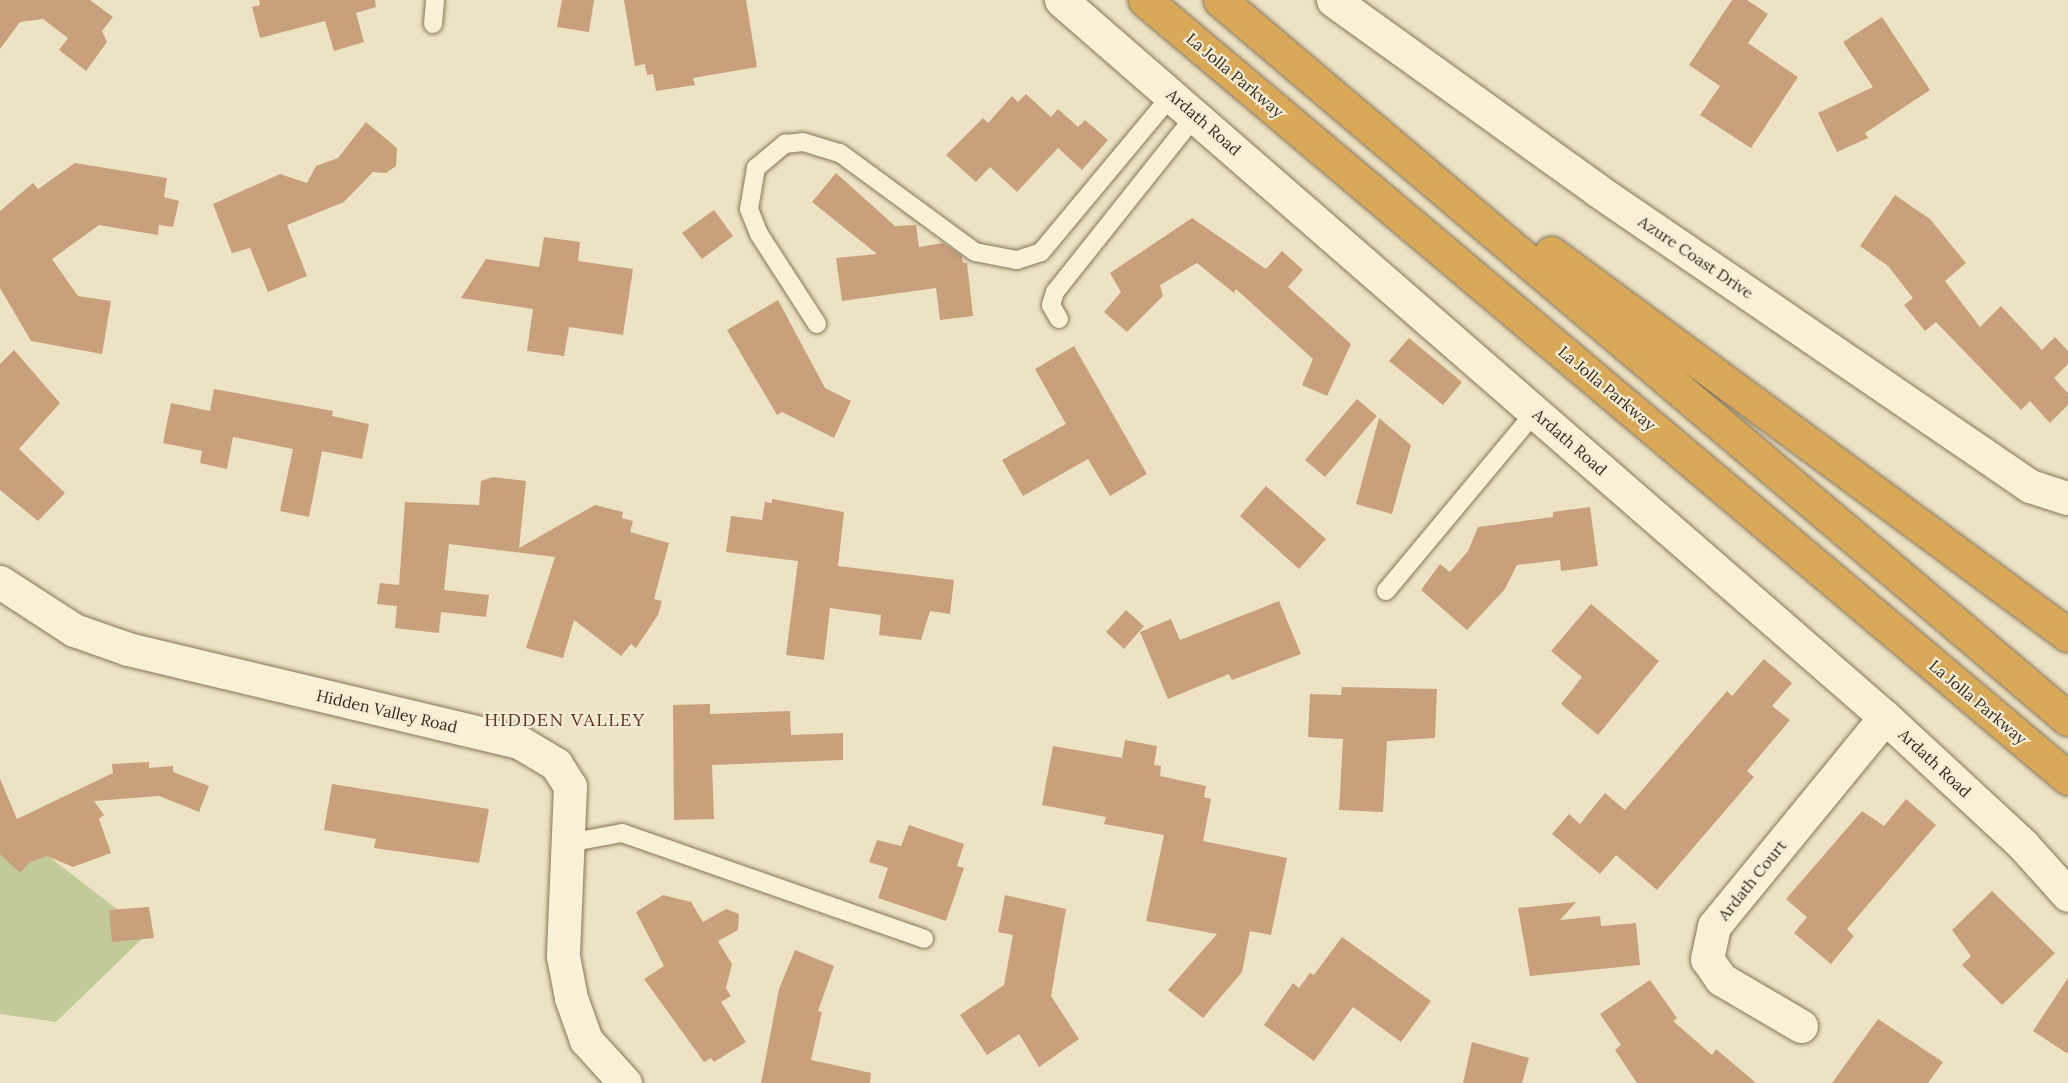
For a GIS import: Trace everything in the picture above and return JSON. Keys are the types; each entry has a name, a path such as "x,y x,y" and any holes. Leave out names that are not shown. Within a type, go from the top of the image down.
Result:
{"highway":[{"name":"La Jolla Parkway","path":"1145,0 2068,778"},
{"path":"1220,0 2068,719"},
{"path":"1351,111 2068,635"}],"street":[{"name":"Ardath Road","path":"1061,0 1885,717 2023,845 2068,895"},
{"name":"Azure Coast Drive","path":"1333,0 1597,190 2030,486 2068,498"},
{"name":"Hidden Valley Road","path":"0,582 74,630 128,650 519,742 556,764 570,786 563,956 571,998 586,1040 625,1083"},
{"name":"Ardath Court","path":"1801,1026 1721,979 1707,959 1714,926 1885,717"}],"lane":[{"path":"433,24 435,0"},
{"path":"1059,319 1051,305 1055,292 1184,105"},
{"path":"817,324 759,234 749,209 756,168 785,144 803,142 840,153 975,252 1017,260 1041,252 1184,105"},
{"path":"1386,591 1535,412"},
{"path":"568,843 622,833 924,939"}],"green space":[{"path":"0,819 148,933 56,1022 0,1014"}],"building":[{"path":"0,0 90,0 113,17 102,31 107,42 86,71 59,50 68,38 43,19 20,22 0,49"},
{"path":"259,0 375,0 376,7 356,13 364,42 334,51 325,21 260,38 252,7 260,5"},
{"path":"562,0 594,0 589,32 557,27"},
{"path":"624,0 746,0 757,67 693,78 695,85 656,91 653,74 647,75 645,64 635,66"},
{"path":"1732,0 1747,0 1768,14 1748,43 1798,77 1751,148 1700,115 1720,86 1689,65"},
{"path":"1882,17 1930,90 1865,133 1868,138 1837,152 1818,113 1873,87 1843,42"},
{"path":"1026,94 1051,117 1058,109 1078,127 1085,120 1108,140 1082,170 1058,148 1017,192 990,167 976,182 946,155 983,118 988,123 1012,96 1018,102"},
{"path":"366,122 397,148 396,166 386,173 373,172 344,202 287,225 307,276 268,292 250,248 232,253 213,204 280,174 307,183 316,166 338,158"},
{"path":"75,163 167,178 164,197 179,201 173,227 159,225 158,235 99,225 52,259 78,296 111,301 102,354 31,341 0,288 0,211 33,183 38,189"},
{"path":"836,173 895,226 916,225 919,247 943,243 962,256 963,263 967,263 973,316 940,320 936,288 842,301 836,258 877,254 812,202"},
{"path":"1895,195 1930,219 1966,263 1945,281 1980,327 2001,306 2042,350 2055,337 2068,351 2068,364 2054,378 2068,393 2068,405 2050,423 2030,401 2021,410 1936,322 1925,331 1904,305 1913,298 1888,266 1860,246"},
{"path":"714,210 733,236 702,259 682,233"},
{"path":"1192,218 1266,269 1282,251 1303,270 1288,287 1351,344 1327,396 1302,385 1313,359 1236,289 1234,293 1197,263 1160,285 1163,296 1127,332 1104,312 1121,292 1110,273"},
{"path":"544,237 580,242 578,261 633,269 623,335 569,327 564,356 527,351 533,309 461,298 486,259 539,267"},
{"path":"778,300 825,388 851,401 834,438 782,412 777,415 727,330"},
{"path":"1409,338 1462,382 1443,405 1389,361"},
{"path":"1074,346 1147,474 1110,496 1088,459 1023,496 1002,460 1066,424 1035,369"},
{"path":"14,350 60,403 19,449 65,493 38,521 0,490 0,364"},
{"path":"214,389 333,411 332,416 369,424 362,459 322,451 309,517 280,511 293,449 233,437 227,469 200,463 202,451 163,443 171,403 210,411"},
{"path":"1357,399 1377,416 1325,477 1305,460"},
{"path":"1379,418 1411,445 1392,514 1356,504"},
{"path":"493,477 526,481 519,548 595,505 623,512 622,518 633,521 630,532 669,543 654,599 662,601 658,615 636,648 631,644 621,656 574,620 563,658 526,648 555,557 449,544 444,590 489,595 486,617 441,612 439,633 395,628 397,606 377,604 380,583 399,585 405,502 479,505 481,481"},
{"path":"1266,486 1326,539 1299,569 1240,516"},
{"path":"772,499 844,512 838,566 954,580 950,614 930,611 921,640 879,635 881,615 830,608 824,660 786,655 798,561 726,552 731,516 762,520 765,502 772,503"},
{"path":"1590,507 1598,566 1561,571 1560,560 1517,565 1505,589 1467,630 1421,590 1440,564 1450,572 1468,551 1478,527 1553,517 1553,512"},
{"path":"1279,601 1301,654 1232,680 1229,674 1168,699 1140,632 1171,619 1180,640"},
{"path":"1591,604 1659,661 1598,735 1561,704 1582,677 1551,651"},
{"path":"1126,610 1144,626 1124,649 1106,632"},
{"path":"1764,659 1792,683 1772,706 1790,720 1747,771 1754,777 1657,890 1616,855 1600,874 1552,834 1569,814 1580,824 1605,793 1625,810 1727,691 1732,696"},
{"path":"1342,687 1437,689 1435,738 1387,741 1383,812 1339,810 1343,739 1308,737 1310,694 1341,695"},
{"path":"710,704 710,714 790,711 791,735 843,733 843,760 712,765 714,819 674,820 673,705"},
{"path":"1125,740 1157,746 1154,765 1161,766 1160,776 1206,786 1204,797 1211,799 1203,841 1287,858 1271,935 1250,931 1242,972 1203,1018 1168,990 1217,934 1146,921 1164,835 1104,824 1106,817 1042,805 1053,746 1122,758"},
{"path":"149,762 149,768 173,766 173,772 209,786 199,812 159,796 94,801 104,815 99,819 111,853 73,867 47,856 30,862 20,873 0,854 0,779 17,819 113,773 112,764"},
{"path":"332,784 489,809 479,863 374,848 376,839 324,830"},
{"path":"1906,799 1936,825 1847,929 1854,936 1831,964 1794,933 1807,917 1786,899 1862,811 1884,826"},
{"path":"909,825 964,844 957,866 964,868 946,921 878,898 888,868 869,862 877,840 901,846"},
{"path":"1992,891 2055,953 2002,1005 1962,965 1971,956 1952,930"},
{"path":"663,895 691,902 703,922 726,909 739,914 738,930 718,941 732,964 726,988 731,996 721,1002 746,1042 714,1062 711,1058 704,1062 644,979 664,966 636,912"},
{"path":"1005,895 1066,909 1051,996 1079,1039 1039,1067 1019,1034 987,1055 960,1015 1004,985 1013,935 998,932"},
{"path":"1576,902 1560,920 1600,916 1601,926 1636,923 1640,965 1530,976 1518,908"},
{"path":"149,907 154,938 112,942 109,910"},
{"path":"1342,937 1431,1001 1401,1042 1353,1007 1314,1061 1264,1025 1293,983 1299,988 1310,973 1314,975"},
{"path":"795,950 834,966 818,1011 822,1012 811,1060 871,1073 870,1083 761,1083 779,989"},
{"path":"2068,978 2068,1054 2033,1031"},
{"path":"1650,980 1677,1018 1673,1021 1712,1055 1716,1049 1756,1083 1637,1083 1615,1050 1621,1045 1600,1014"},
{"path":"1878,1019 1943,1062 1928,1083 1832,1083"},
{"path":"1472,1042 1529,1058 1522,1083 1463,1083"}],"district":[{"name":"HIDDEN VALLEY","path":"565,720"}]}
